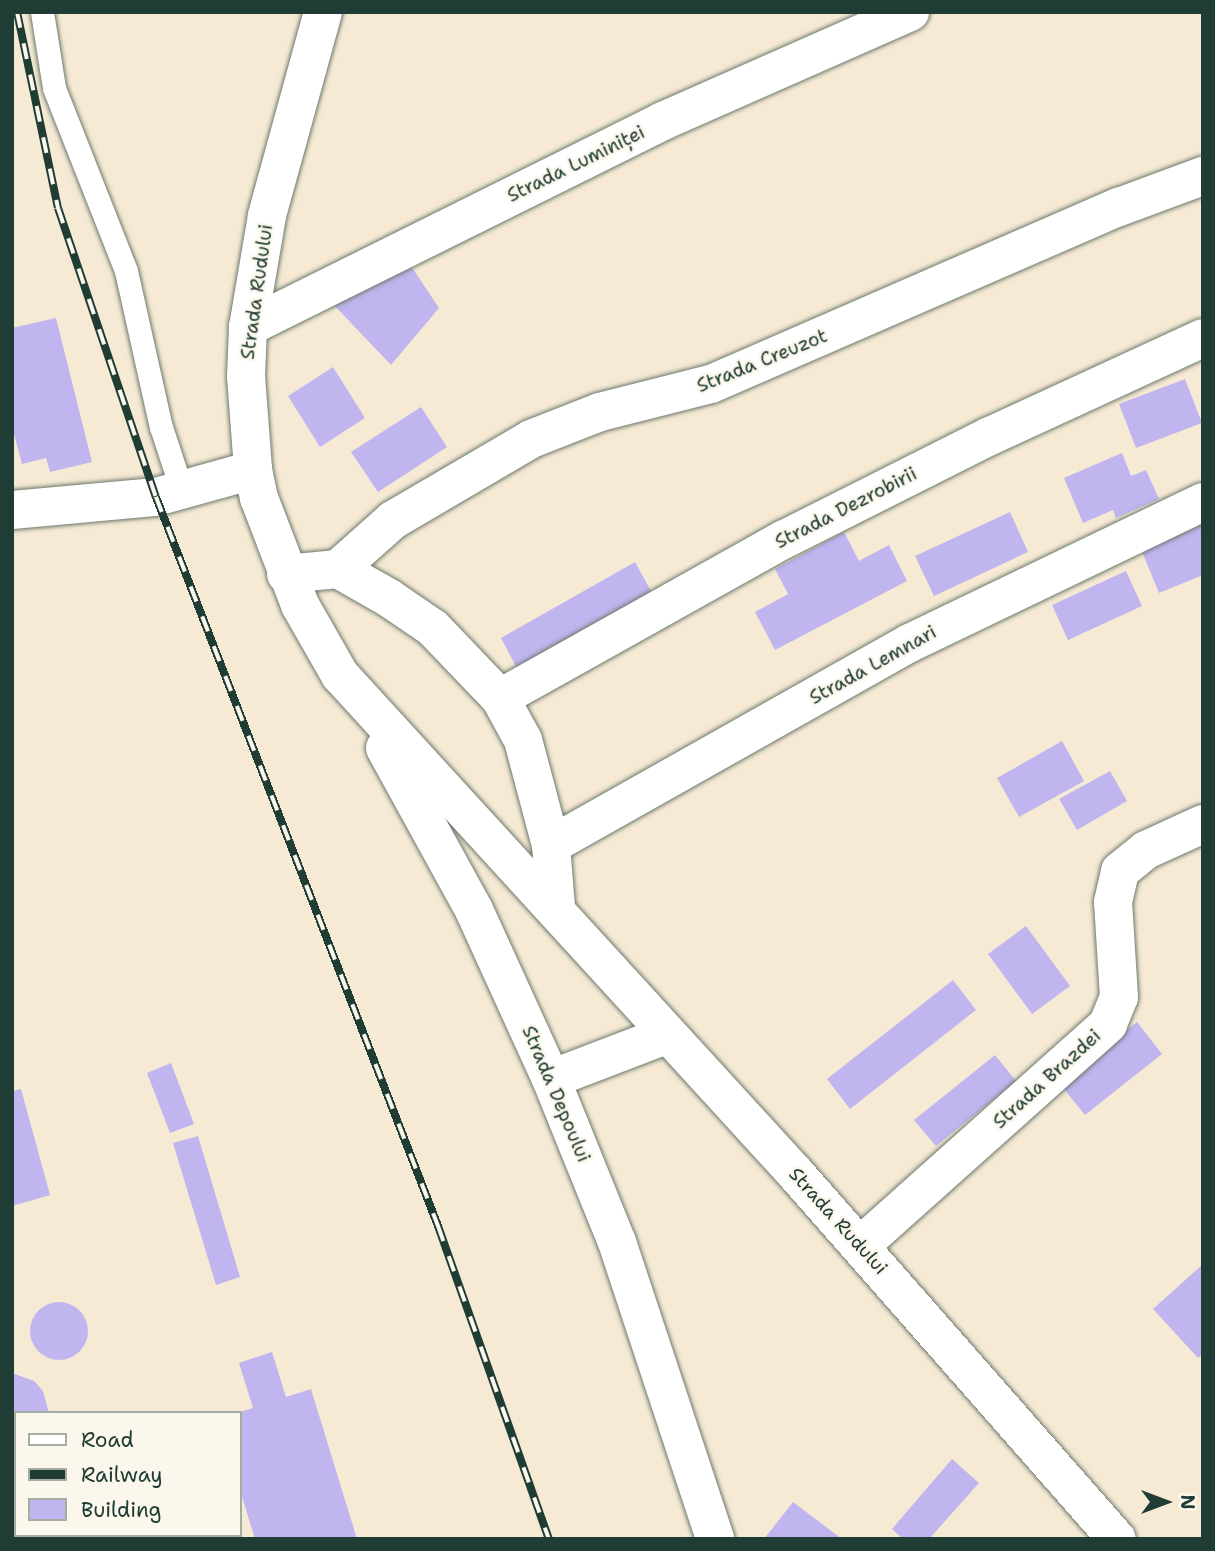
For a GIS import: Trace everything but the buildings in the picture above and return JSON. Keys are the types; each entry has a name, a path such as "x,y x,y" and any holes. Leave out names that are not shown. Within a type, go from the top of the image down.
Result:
{"street":[{"name":"Strada Rudului","path":"323,12 267,216 248,327 246,376 253,470 286,574 340,675 556,907 666,1035 860,1246 1118,1539"},
{"name":"Strada Luminiței","path":"248,327 663,121 910,12"},
{"name":"Strada Creuzot","path":"338,569 393,520 531,439 600,412 711,384 1119,206 1203,176"},
{"name":"Strada Dezrobirii","path":"500,698 785,539 990,436 1203,338"},
{"path":"12,510 130,501 182,491 253,470"},
{"name":"Strada Lemnari","path":"551,845 922,636 1203,502"},
{"path":"286,574 338,569 433,628 500,698 523,740 551,845 556,907"},
{"name":"Strada Depoului","path":"340,675 412,791 461,886 551,1079 617,1242 715,1539"},
{"name":"Strada Brazdei","path":"860,1246 1108,1024 1119,997 1114,902 1120,871 1146,850 1203,824"},
{"path":"551,1079 666,1035"}],"lane":[{"path":"42,12 54,88 127,271 161,427 182,491"}],"railway":[{"path":"17,12 58,208 156,497 438,1226 549,1539"}]}
